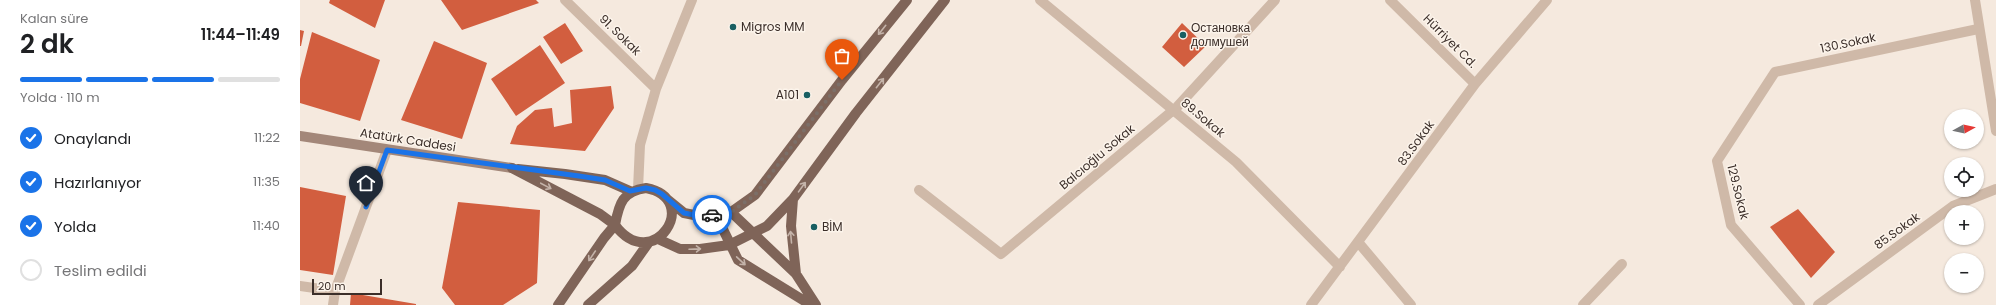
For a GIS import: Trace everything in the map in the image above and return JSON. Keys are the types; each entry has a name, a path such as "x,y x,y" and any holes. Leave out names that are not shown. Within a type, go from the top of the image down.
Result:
{"main road":[{"path":"512,168 605,180 634,190 646,188 655,190 662,194 684,213 699,216 731,212 755,195 842,80 907,0"},
{"path":"512,168 600,214 615,225 623,235 633,241 654,240 680,249 729,245 753,235 767,226 793,199 856,113 945,0"},
{"name":"Atatürk Caddesi","path":"300,136 512,168"},
{"path":"558,305 604,238 615,225 620,207 634,190"},
{"path":"793,199 791,226 796,274"},
{"path":"588,305 632,266 654,240 665,233 671,221 671,208 668,200"},
{"path":"731,212 753,235 796,274 816,305"},
{"path":"716,215 729,245 738,260 811,305"}],"street":[{"name":"91. Sokak","path":"565,0 656,89"},
{"path":"634,190 640,145 656,89 692,0"},
{"name":"89.Sokak","path":"1040,0 1236,162 1340,267"},
{"name":"Balcıoğlu Sokak","path":"919,190 1001,254 1173,110 1275,0"},
{"name":"Hürriyet Cd.","path":"1390,0 1475,84"},
{"name":"83.Sokak","path":"1311,305 1475,84 1547,0"},
{"path":"1975,0 1978,29 1996,131"},
{"name":"130.Sokak","path":"1746,117 1775,72 1978,29"},
{"name":"129.Sokak","path":"1746,117 1717,161 1731,225 1800,305"},
{"path":"333,305 335,291 387,150"},
{"name":"85.Sokak","path":"1818,305 1954,206 1996,189"},
{"path":"1358,242 1411,305"},
{"path":"1583,305 1622,264"},
{"path":"300,286 335,291"}],"building":[{"path":"330,0 385,0 375,28 329,3"},
{"path":"441,0 536,0 539,3 462,30"},
{"path":"565,23 583,51 561,64 543,37"},
{"name":"Остановка долмушей","path":"1182,23 1206,46 1184,67 1162,47"},
{"path":"300,30 304,31 301,46 300,46"},
{"path":"312,32 380,60 360,121 300,103 300,79"},
{"path":"434,41 487,63 462,139 401,120"},
{"path":"540,45 565,83 516,116 491,79"},
{"path":"611,86 614,108 585,151 510,144 517,126 535,110 552,108 554,127 572,123 570,90"},
{"path":"300,187 346,196 333,275 300,270"},
{"path":"458,202 540,210 537,283 503,305 455,305 442,288"},
{"path":"1798,209 1835,252 1811,278 1770,227"},
{"path":"351,293 416,304 416,305 350,305"}],"way so far":[{"path":"712,215 731,212 755,195 842,80"}],"place":[{"name":"Migros MM","path":"733,27"},
{"name":"Остановка долмушей","path":"1183,35"},
{"name":"A101","path":"807,95"},
{"name":"BİM","path":"814,227"}],"route":[{"path":"366,207 387,150 605,180 630,191 646,188 655,190 662,194 684,213 699,216 712,215"}]}
